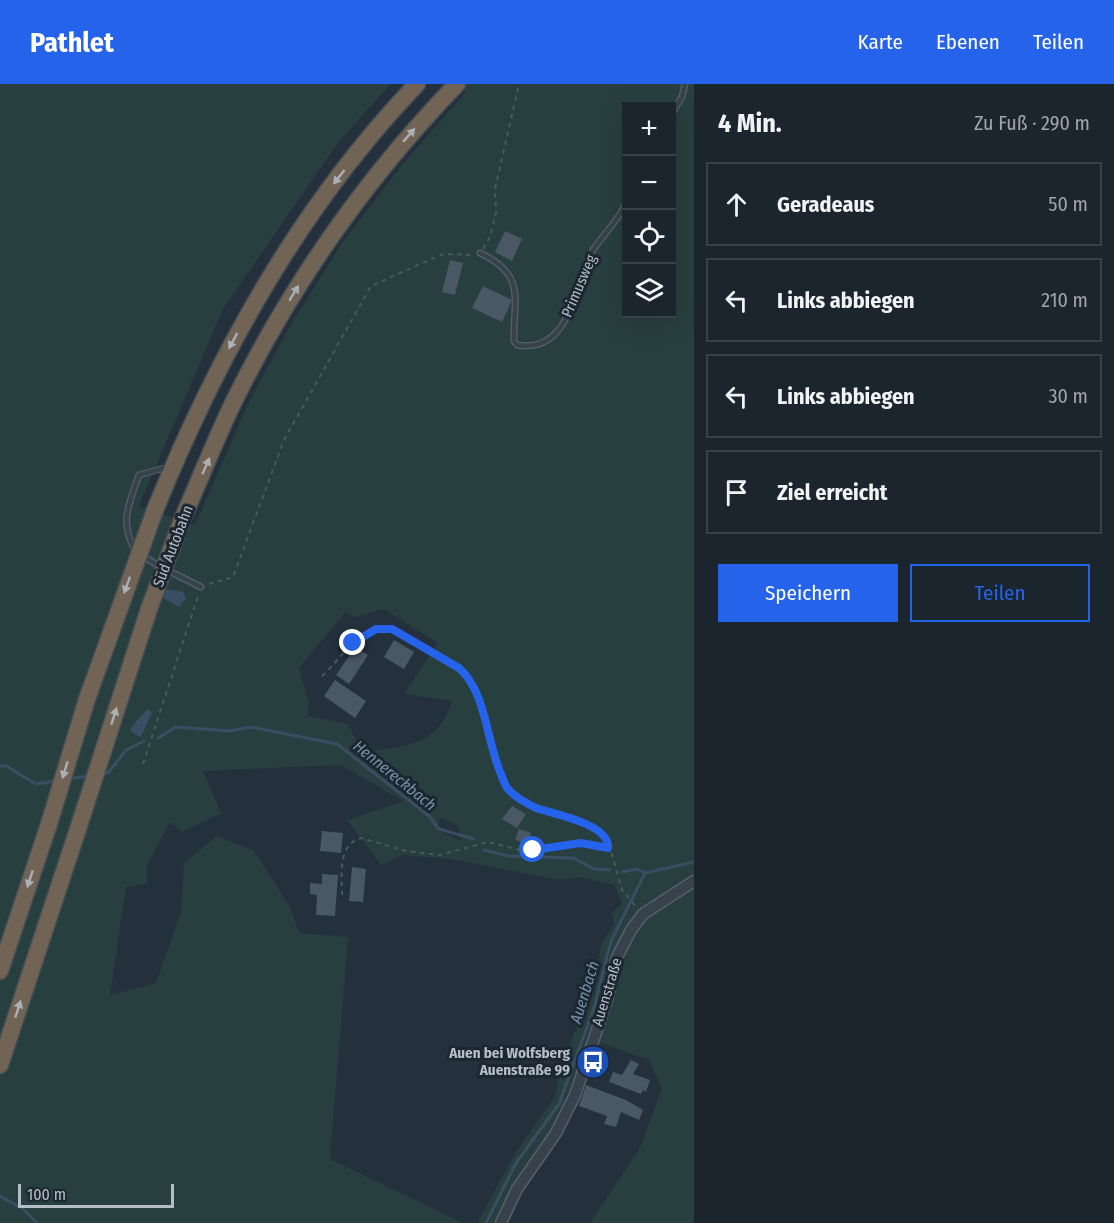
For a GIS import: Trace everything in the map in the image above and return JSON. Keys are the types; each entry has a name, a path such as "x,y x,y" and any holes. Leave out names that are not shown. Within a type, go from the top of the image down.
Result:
{"highway":[{"name":"Süd Autobahn","path":"0,971 49,824 87,699 155,510 205,393 277,265 326,194 417,84"},
{"name":"Süd Autobahn","path":"0,1065 149,609 182,520 233,404 304,276 343,219 385,163 457,84"}],"street":[{"name":"Auenstraße","path":"501,1223 517,1189 556,1132 575,1095 606,1000 617,957 630,930 642,914 694,881"}],"lane":[{"path":"676,107 686,84"},
{"name":"Primusweg","path":"480,254 498,263 514,283 517,302 514,341 517,345 531,346 550,339 560,330 576,298 590,255 624,210"},
{"path":"173,465 140,475 131,498 126,533 135,549 152,564 180,574 201,587"}],"path":[{"path":"143,764 175,659 201,587 233,577 284,440 371,286 443,254 480,254 490,237 496,213 495,189 519,84"},
{"path":"322,676 362,636 384,628 399,633 459,668 468,675 477,696 493,756 507,789 533,807 592,826 607,840 608,848 613,855 619,884 638,909"},
{"path":"342,895 343,856 354,840 361,838 406,852 440,855 488,843 520,850 581,843 608,848"}],"green space":[{"path":"0,84 391,84 340,140 223,309 139,506 195,525 248,404 290,326 342,243 401,166 466,92 458,84 694,84 694,1223 590,1223 640,1148 662,1088 649,1060 589,1039 567,1098 551,1131 520,1175 494,1223 477,1223 515,1154 555,1096 561,1064 595,986 601,944 614,924 612,913 622,903 614,885 579,877 560,880 452,859 402,855 381,865 347,820 403,801 341,765 203,771 221,813 182,832 170,822 147,866 147,883 126,887 110,995 156,983 181,912 184,863 217,836 254,851 290,907 299,933 348,937 330,1159 463,1223 0,1223","holes":["384,609 438,643 404,694 452,701 438,728 418,742 362,752 348,724 308,716 308,700 299,668 345,612 355,617","440,817 458,826 461,841 437,830"]}],"water":[{"path":"167,589 183,592 186,598 179,607 163,598"},
{"path":"147,709 152,712 141,737 135,735 130,729"}],"building":[{"path":"505,231 522,239 512,261 495,252"},
{"path":"450,260 463,263 455,295 442,292"},
{"path":"483,286 512,300 502,322 472,308"},
{"path":"394,640 414,652 404,669 384,657"},
{"path":"355,647 368,655 349,684 336,675"},
{"path":"335,680 366,701 355,718 324,696"},
{"path":"512,806 526,814 517,828 502,819"},
{"path":"519,829 531,833 528,844 515,840"},
{"path":"322,831 343,833 341,853 320,851"},
{"path":"352,867 366,869 363,902 349,901"},
{"path":"322,874 338,875 335,916 316,915 317,895 310,894 310,883 322,884"},
{"path":"631,1060 639,1064 633,1074 650,1080 646,1092 643,1090 641,1094 609,1082 613,1072 622,1075"},
{"path":"586,1085 626,1100 643,1110 639,1120 621,1112 616,1127 604,1124 607,1116 579,1106"}],"waterway":[{"name":"Hennereckbach","path":"158,738 176,727 230,731 250,727 337,744 429,816 439,829 474,839"},
{"name":"Hennereckbach","path":"101,774 108,773 126,750 144,741"},
{"name":"Hennereckbach","path":"0,766 6,766 36,784 56,781"},
{"name":"Hennereckbach","path":"68,779 89,776"},
{"name":"Hennereckbach","path":"484,850 509,856 574,858 594,869 610,870"},
{"name":"Auenbach","path":"486,1223 516,1163 559,1104 594,1008 611,941 645,873 694,862"},
{"name":"Hennereckbach","path":"622,872 637,869 645,873"},
{"path":"0,1196 23,1209 37,1223"}],"place":[{"name":"Auen bei Wolfsberg Auenstraße 99","path":"593,1062"}],"route":[{"path":"353,643 376,629 392,629 468,675 482,712 493,756 507,789 533,807 592,826 602,833 608,844 608,848 600,844 581,843 533,850"}]}
